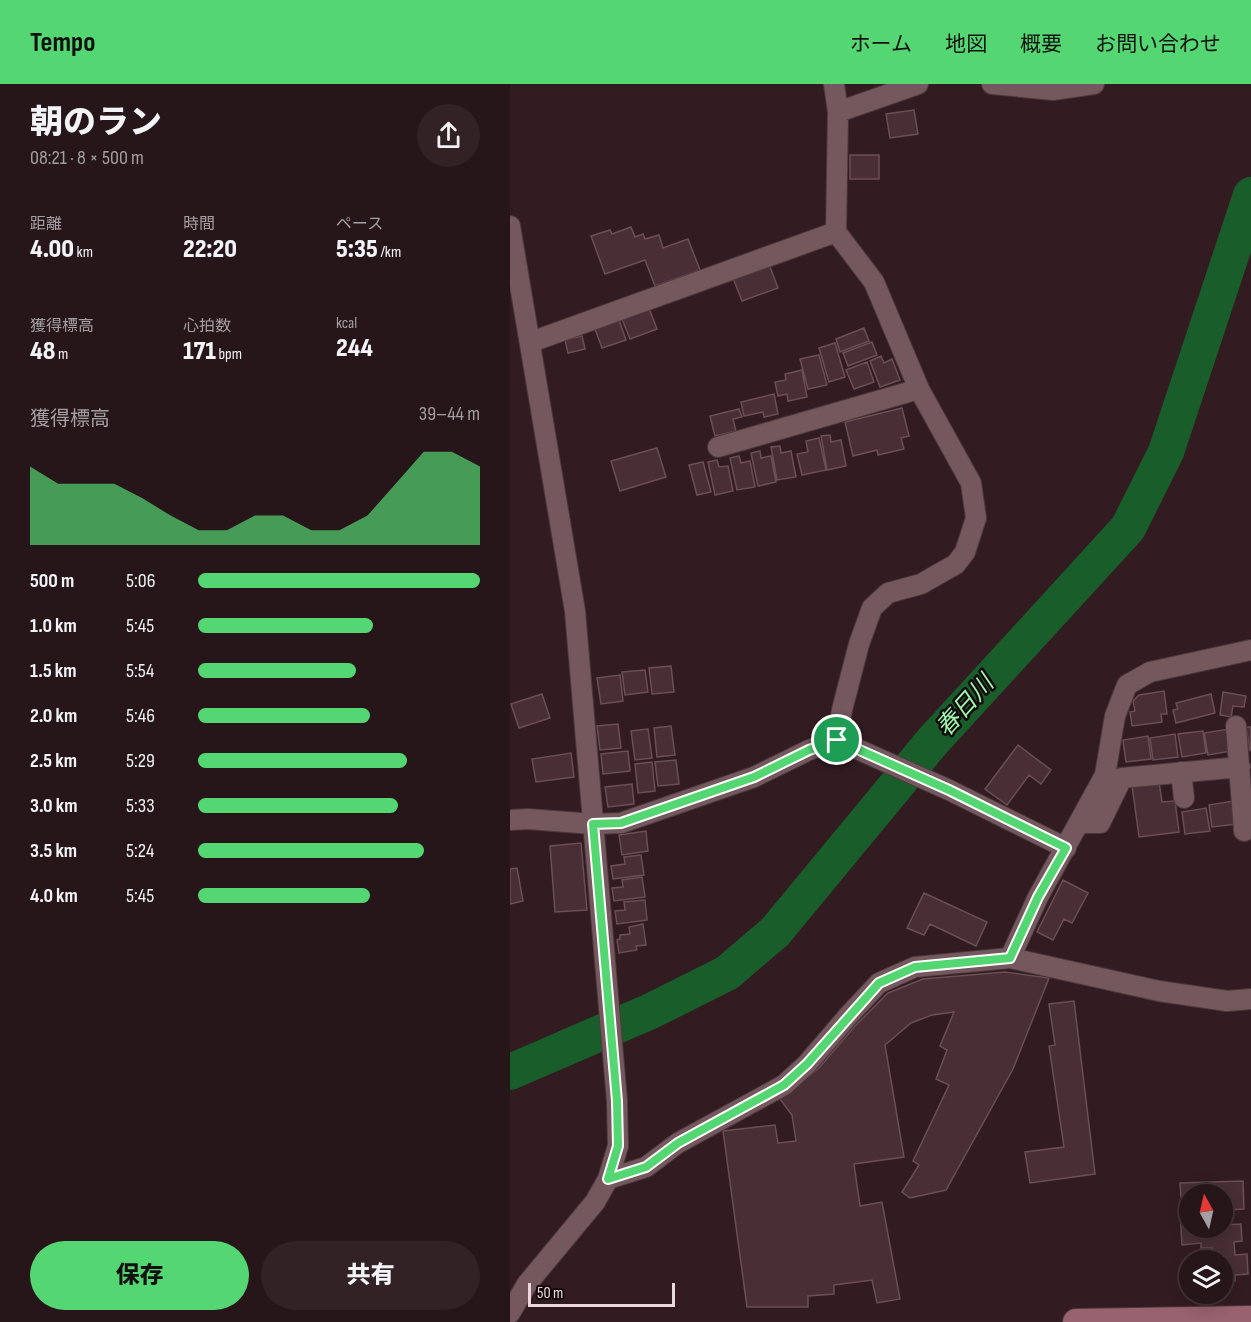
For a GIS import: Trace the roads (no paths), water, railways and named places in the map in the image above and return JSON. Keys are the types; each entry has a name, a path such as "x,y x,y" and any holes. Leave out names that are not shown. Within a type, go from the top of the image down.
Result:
{"main road":[{"path":"1076,1322 1251,1319"}],"street":[{"path":"834,84 838,112 836,232 874,282 919,389 971,483 976,518 965,552 956,564 921,584 888,592 872,608 859,644 842,710 837,740"},
{"path":"838,112 918,84"},
{"path":"992,84 1053,90 1094,84"},
{"path":"510,225 575,611 605,951 617,1101 618,1146 608,1179 595,1202 527,1284 510,1313"},
{"path":"531,342 836,232"},
{"path":"718,447 919,389"},
{"path":"1010,958 1038,897 1105,775 1115,716 1127,685 1150,672 1251,650"},
{"path":"1236,726 1244,831"},
{"path":"510,820 621,823 754,777 809,750 837,740 949,790 1066,848"},
{"path":"1079,823 1100,823 1122,778 1240,767"},
{"path":"1181,772 1184,798"},
{"path":"608,1179 646,1167 678,1143 784,1085 807,1064 879,983 915,967 1010,958 1159,991 1227,1001 1251,999"}],"waterway":[{"name":"春日川","path":"510,1072 651,1011 727,973 775,932 932,742 1128,528 1166,452 1251,195"}]}
